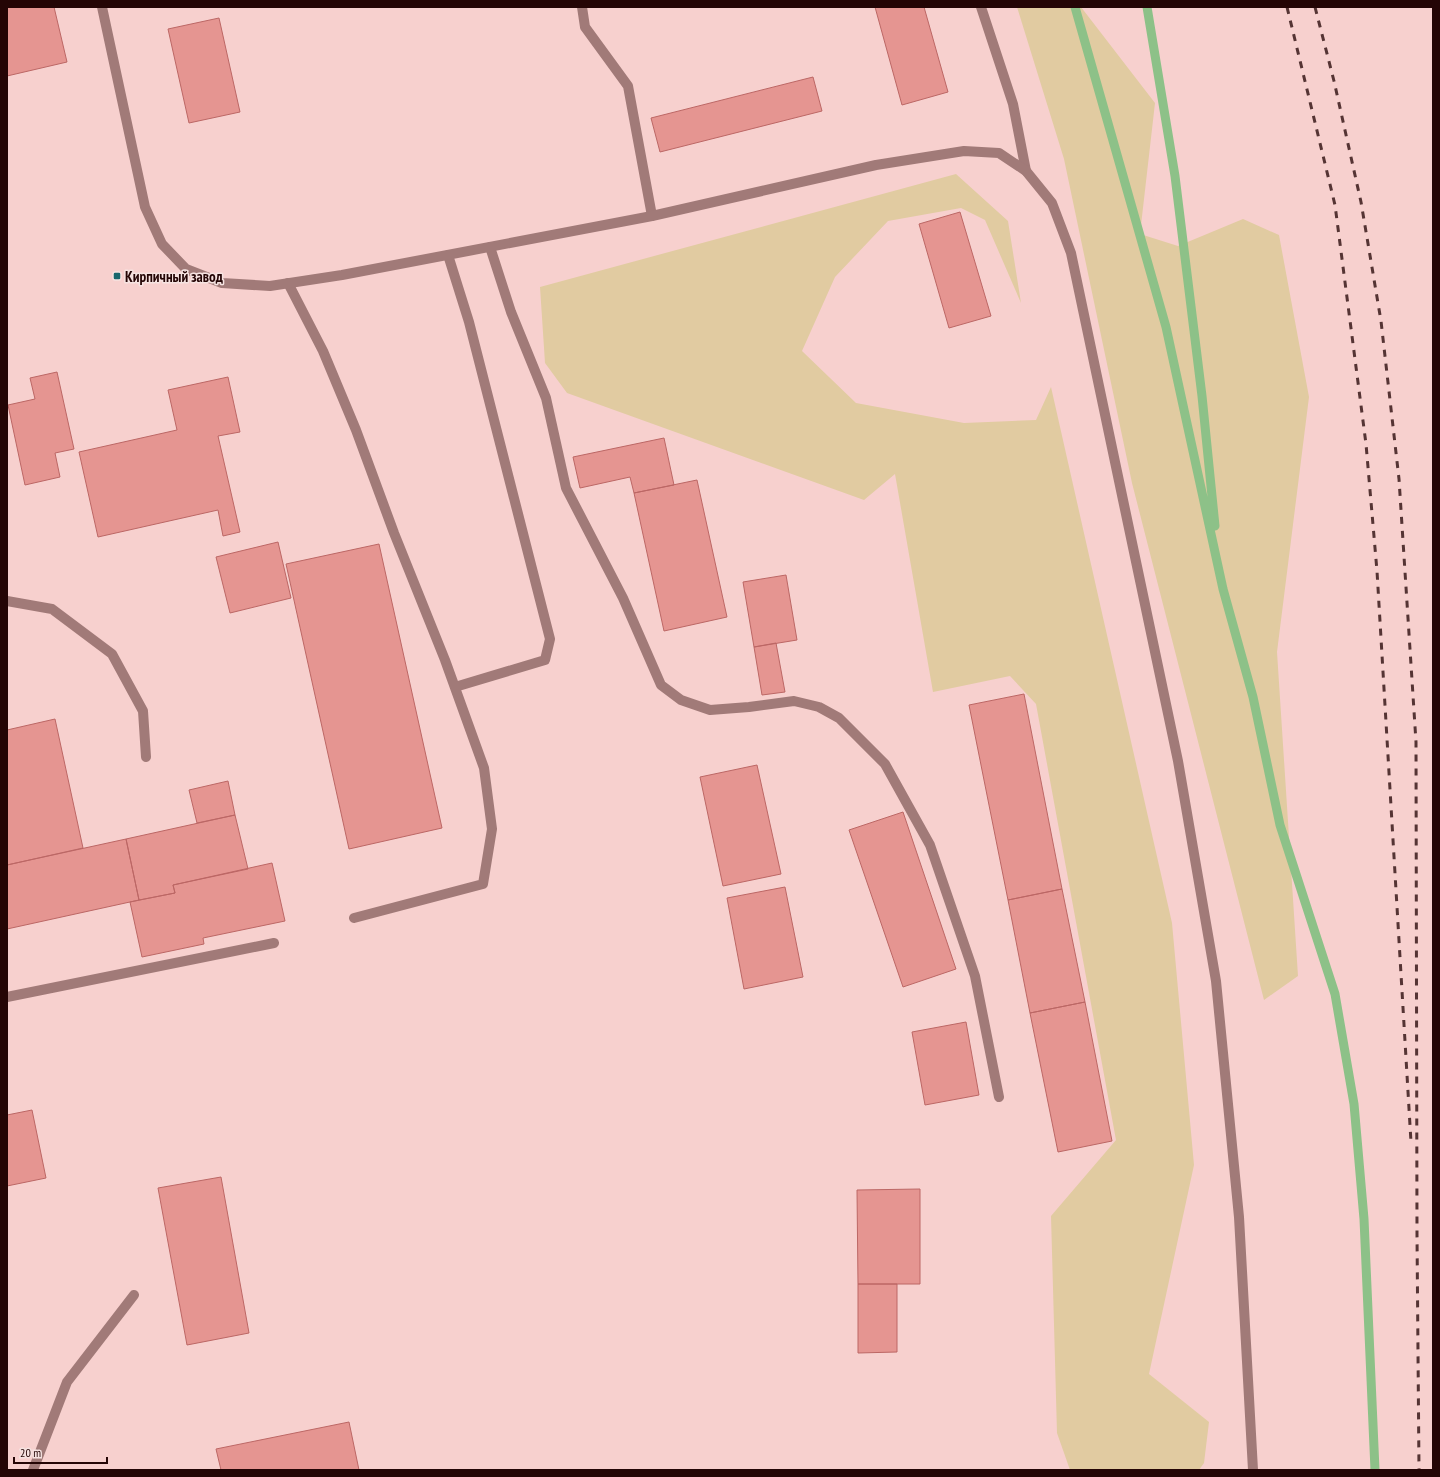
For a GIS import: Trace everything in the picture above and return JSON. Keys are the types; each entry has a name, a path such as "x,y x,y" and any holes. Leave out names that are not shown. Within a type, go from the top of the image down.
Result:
{"street":[{"path":"102,7 144,207 162,244 186,269 222,283 270,286 342,275 652,216 876,166 964,151 999,153 1026,171 1052,203 1071,253 1178,760 1216,981 1239,1216 1253,1470"},
{"path":"582,7 585,27 628,86 652,216"},
{"path":"982,7 1013,104 1026,171"},
{"path":"490,247 511,312 546,398 566,488 623,598 661,684 681,700 710,710 794,701 819,707 838,718 885,764 930,845 975,976 999,1097"},
{"path":"448,255 469,322 550,639 545,660 455,687"},
{"path":"288,283 323,351 356,430 394,534 455,687 484,768 492,829 483,884 354,918"},
{"path":"7,601 52,609 112,654 143,711 146,757"},
{"path":"7,997 274,943"},
{"path":"33,1470 67,1382 134,1295"}],"shaded area":[{"path":"1017,7 1081,7 1155,103 1140,234 1178,246 1243,219 1279,235 1309,397 1277,652 1298,976 1264,1000 1132,483 1064,159"},
{"path":"956,174 1008,221 1021,303 985,220 961,208 888,221 835,277 802,351 856,403 964,423 1036,420 1051,387 1172,923 1194,1165 1149,1374 1209,1422 1204,1463 1199,1470 1070,1470 1057,1433 1051,1216 1116,1140 1036,704 1010,676 933,692 895,474 864,500 567,393 545,363 540,287"}],"building":[{"path":"7,7 54,7 67,62 7,76"},
{"path":"875,7 924,7 948,92 902,105"},
{"path":"219,18 240,112 189,123 168,29"},
{"path":"813,77 822,111 660,152 651,118"},
{"path":"960,212 991,316 949,328 919,224"},
{"path":"57,372 74,449 55,453 60,477 25,485 8,405 35,399 30,378"},
{"path":"228,377 240,432 218,436 240,532 223,536 218,510 98,537 79,452 177,430 168,390"},
{"path":"664,438 674,485 634,493 630,477 580,488 573,457"},
{"path":"697,480 727,617 664,631 634,493"},
{"path":"278,542 291,598 230,613 216,557"},
{"path":"379,544 442,828 349,849 286,564"},
{"path":"786,575 797,640 754,647 743,582"},
{"path":"776,643 785,692 762,695 754,647"},
{"path":"1024,694 1062,889 1008,900 969,705"},
{"path":"55,719 83,848 7,865 7,730"},
{"path":"757,765 781,874 723,886 700,777"},
{"path":"228,781 235,815 197,823 189,790"},
{"path":"903,812 956,969 903,987 849,830"},
{"path":"235,815 248,869 173,885 175,893 139,900 126,839"},
{"path":"126,839 139,900 7,929 7,865"},
{"path":"272,863 285,921 203,938 204,944 142,957 130,902 175,893 173,885"},
{"path":"785,887 803,977 744,989 727,898"},
{"path":"1062,889 1085,1002 1030,1013 1008,900"},
{"path":"1085,1002 1112,1141 1058,1152 1030,1013"},
{"path":"966,1022 979,1095 925,1105 912,1032"},
{"path":"32,1110 46,1178 7,1186 7,1115"},
{"path":"221,1177 249,1333 187,1345 158,1188"},
{"path":"920,1189 920,1284 858,1284 857,1190"},
{"path":"858,1284 897,1284 897,1352 858,1353"},
{"path":"349,1422 359,1470 221,1470 216,1449"}],"waterway":[{"path":"1075,7 1166,327 1223,589 1253,697 1280,825 1335,994 1354,1104 1364,1219 1375,1470"},
{"path":"1147,7 1175,176 1202,396 1215,526"}],"railway":[{"path":"1287,7 1335,205 1366,444 1377,571 1411,1142"},
{"path":"1315,7 1334,81 1361,202 1381,321 1399,479 1416,742 1419,1470"}],"place":[{"name":"Кирпичный завод","path":"117,276"}]}
